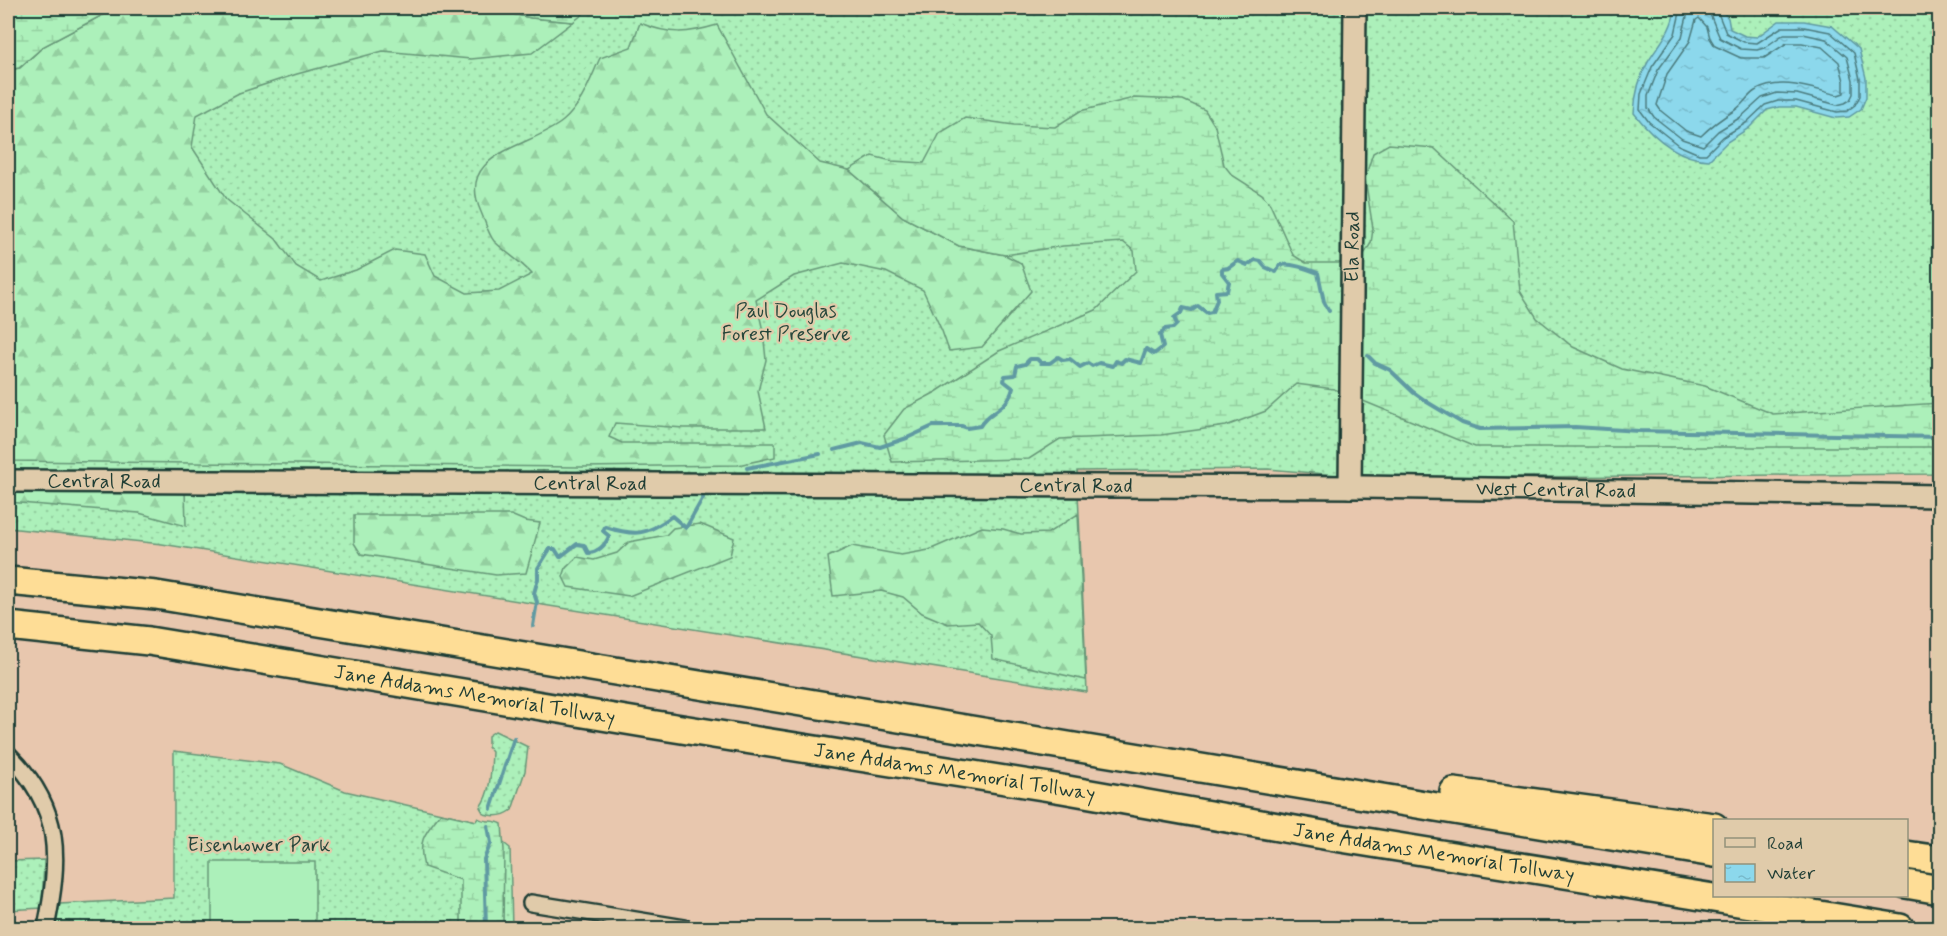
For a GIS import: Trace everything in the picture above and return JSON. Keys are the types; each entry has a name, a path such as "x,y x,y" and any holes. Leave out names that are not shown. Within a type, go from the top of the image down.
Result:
{"highway":[{"path":"8,581 156,595 1713,853"},
{"name":"Jane Addams Memorial Tollway","path":"8,626 160,643 1900,928"},
{"path":"1157,760 1504,798 1713,827"},
{"path":"1908,855 1940,860"},
{"path":"1908,884 1940,890"}],"street":[{"name":"Ela Road","path":"1350,487 1355,8"},
{"name":"Central Road","path":"8,481 1173,486"},
{"name":"West Central Road","path":"1173,486 1940,496"},
{"path":"8,754 38,792 49,816 55,875 46,928"},
{"path":"531,903 628,924 685,928"}],"green space":[{"name":"Paul Douglas Forest Preserve","path":"8,8 1939,8 1939,474 1370,478 1268,469 1077,471 1087,692 162,544 8,528"},
{"path":"8,8 120,8 44,46 19,68 8,70"},
{"path":"120,8 485,8 531,18 573,22 532,53 471,59 383,51 297,74 239,93 197,115 192,147 226,199 276,239 296,266 321,281 356,270 395,250 425,254 435,276 467,293 499,291 532,274 490,235 475,192 478,176 486,164 500,154 549,130 570,115 589,83 600,58 631,47 640,23 660,30 678,32 717,25 766,114 820,163 849,170 903,217 959,246 1005,255 1021,263 1031,291 982,347 949,351 923,290 886,272 843,263 794,276 756,300 763,331 766,360 758,391 766,428 684,428 615,423 609,437 622,443 775,443 775,457 738,465 581,467 8,461 8,70 20,68 44,46"},
{"path":"485,8 585,8 583,14 573,22 531,18"},
{"path":"1134,98 1183,100 1205,110 1215,126 1224,165 1232,175 1262,194 1270,204 1293,255 1306,263 1340,263 1365,253 1371,243 1373,229 1365,178 1373,153 1389,144 1434,148 1513,221 1520,291 1537,318 1573,347 1622,369 1705,386 1773,414 1939,403 1939,447 1475,447 1334,389 1296,384 1266,411 1226,426 1161,435 1060,439 1029,459 892,462 884,435 904,409 936,392 999,351 1096,310 1136,271 1134,251 1123,242 1063,246 1005,255 959,246 903,217 849,170 872,156 892,161 924,163 940,133 965,118 1014,125 1055,127 1080,111"},
{"path":"8,488 185,489 186,526 139,513 8,502"},
{"path":"1078,514 1086,680 993,659 991,636 978,622 948,624 922,613 903,597 881,591 833,596 828,557 852,546 901,555 929,550 982,527 1021,534 1048,533"},
{"path":"354,515 511,515 525,521 540,523 526,573 496,575 361,554 354,543"},
{"path":"700,524 734,538 730,556 629,596 568,587 563,577 566,568 577,557 594,560 617,553 629,542 666,535 673,528"},
{"path":"495,731 528,747 525,771 512,810 495,816 484,814 480,807 486,795 491,774 492,752 488,747 488,736"},
{"name":"Eisenhower Park","path":"174,751 280,764 345,791 476,821 510,848 512,928 54,928 60,904 174,898"},
{"path":"441,813 502,824 503,928 461,928 461,880 424,867 422,843"},
{"path":"44,860 42,908 8,910 8,861"},
{"path":"212,862 315,862 315,928 212,928"}],"water":[{"path":"1675,8 1720,8 1728,18 1730,29 1745,36 1757,37 1779,21 1804,21 1832,26 1859,49 1866,78 1866,97 1861,109 1849,117 1836,118 1796,107 1779,107 1767,110 1749,128 1727,142 1709,160 1698,159 1676,151 1657,138 1634,113 1636,93 1642,74 1668,30"}],"waterway":[{"path":"834,450 862,443 880,447 933,426 967,428 980,426 984,420 1003,406 1010,396 1013,388 1004,381 1005,376 1015,375 1017,366 1025,364 1030,359 1050,363 1058,357 1063,360 1070,359 1080,367 1088,363 1092,366 1099,363 1113,366 1116,361 1121,363 1125,359 1141,363 1146,349 1154,354 1163,347 1160,335 1165,329 1173,328 1177,324 1174,318 1181,313 1183,308 1192,310 1198,306 1207,313 1212,312 1217,300 1216,292 1227,291 1229,282 1222,273 1222,269 1238,261 1247,265 1255,260 1260,261 1265,267 1276,272 1280,265 1284,265 1318,273 1324,302 1329,311"},
{"path":"1368,356 1375,363 1390,370 1427,402 1462,423 1480,429 1575,427 1639,431 1940,437"},
{"path":"747,468 820,454"},
{"path":"533,626 537,602 534,593 538,568 550,549 555,549 560,557 577,544 584,545 588,553 595,552 608,539 609,536 603,531 605,527 633,533 647,531 672,516 686,528 703,498"},
{"path":"491,809 514,738"},
{"path":"486,928 484,859 491,843 488,826"}]}
